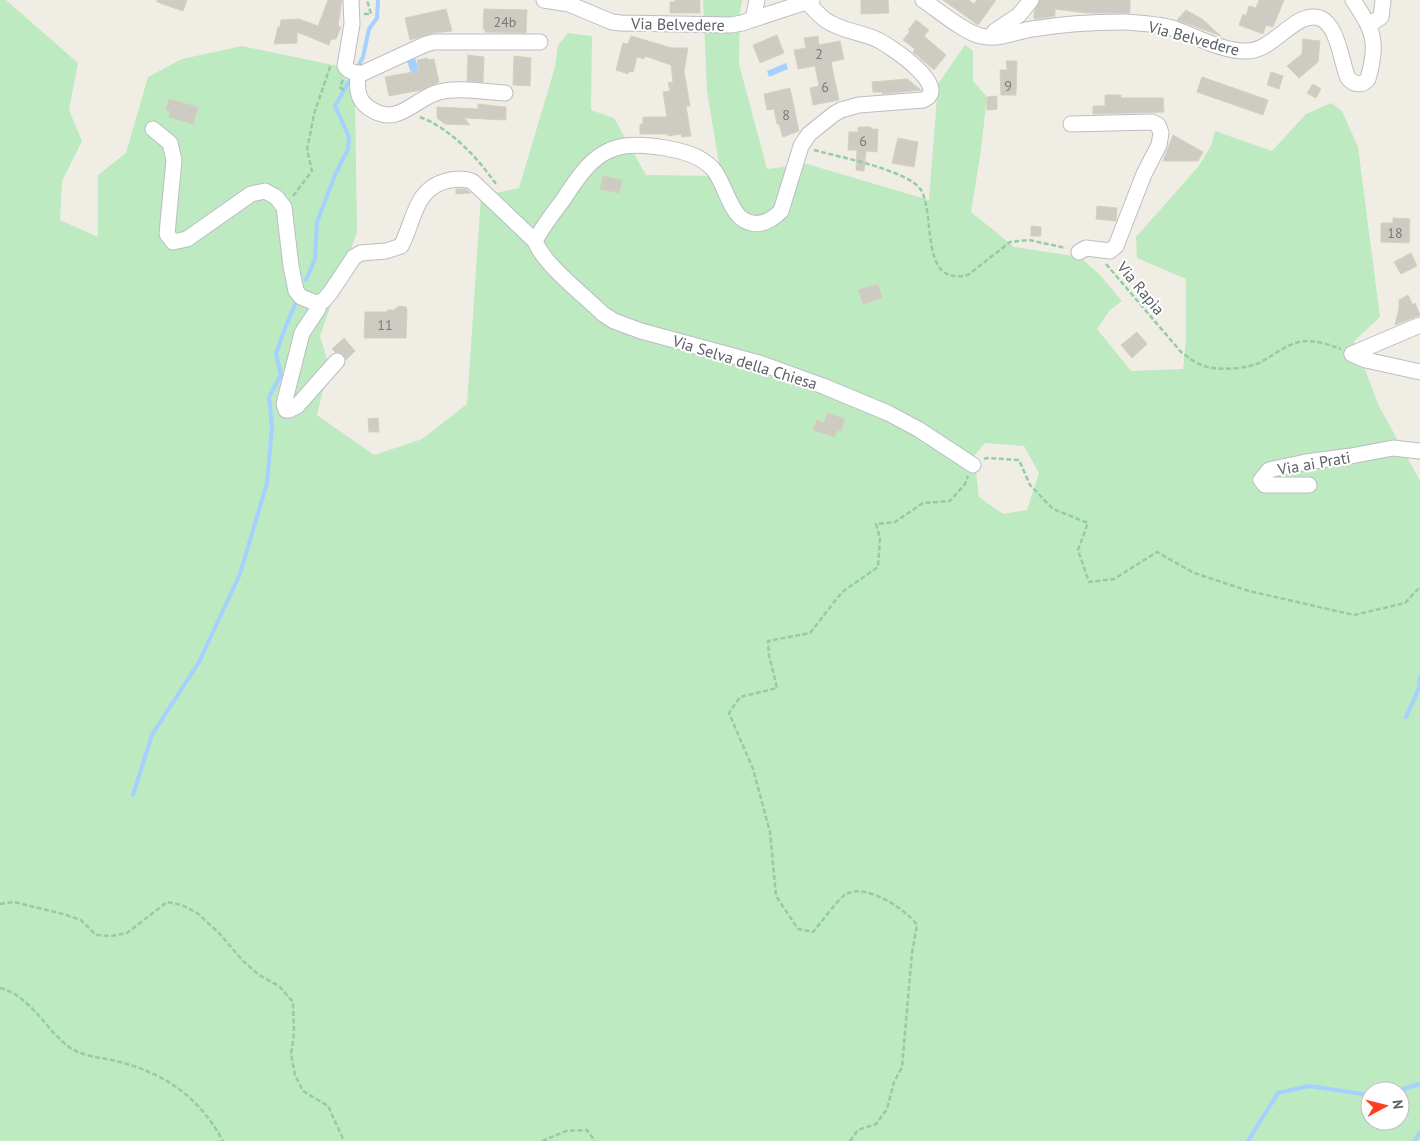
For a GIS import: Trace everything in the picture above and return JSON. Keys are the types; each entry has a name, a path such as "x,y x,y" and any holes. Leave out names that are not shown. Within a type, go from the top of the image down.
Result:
{"street":[{"path":"351,0 352,24 345,66 346,69 354,72 363,73 434,42 540,42"},
{"name":"Via Belvedere","path":"544,0 569,4 612,22 731,25 810,1"},
{"path":"754,19 757,0"},
{"name":"Via Belvedere","path":"924,0 976,35 1006,36 1034,28 1123,22 1164,26 1211,43 1246,52 1260,48 1300,20 1318,18 1329,24 1337,40 1348,78 1351,82 1358,84 1365,82 1370,69 1374,39 1370,25"},
{"path":"991,37 995,31 1019,15 1031,0"},
{"path":"1353,0 1370,25 1381,17 1383,0"},
{"path":"535,241 580,174 597,157 622,146 652,146 690,154 700,159 713,169 740,218 751,223 760,224 774,218 781,211 801,146 809,134 834,114 840,110 858,105 924,100 930,96 932,88 926,77 886,45 825,20 810,1"},
{"path":"354,72 361,101 374,112 386,115 408,110 426,97 444,91 504,93"},
{"path":"1071,124 1152,122 1158,125 1161,133 1159,145 1144,174 1116,246 1110,251 1086,248 1079,252"},
{"path":"153,129 170,143 174,160 166,234 173,242 187,240 251,194 264,191 276,197 284,207 296,291 306,300 320,303 318,310 302,333 284,404 286,410 297,406 337,361"},
{"name":"Via Selva della Chiesa","path":"320,303 330,294 354,256 361,253 386,251 401,246 418,202 423,196 438,184 464,179 473,182 535,241 548,262 614,321 641,332 759,364 823,386 888,413 918,429 973,465"},
{"path":"1352,354 1420,325"},
{"path":"1352,354 1366,360 1420,372"},
{"name":"Via ai Prati","path":"1309,485 1266,485 1261,480 1270,470 1306,462 1393,448 1420,451"}],"path":[{"path":"368,0 371,14"},
{"path":"284,207 312,171 307,150 312,123 332,62"},
{"path":"415,116 432,123 470,152 479,160 501,190"},
{"path":"801,146 904,176 918,186 926,201 936,265 947,275 961,277 968,275 1005,244 1014,241 1042,242 1079,252"},
{"name":"Via Rapìa","path":"1100,261 1111,269 1138,304 1181,352 1206,367 1242,368 1253,366 1284,348 1300,342 1321,342 1352,354"},
{"path":"850,1141 858,1130 876,1124 887,1109 894,1082 902,1067 912,953 917,925 911,916 884,898 859,891 846,894 813,932 798,930 776,896 770,832 753,769 729,713 740,697 777,688 769,655 768,641 810,633 842,592 878,567 880,538 876,524 895,522 923,503 950,501 965,484 973,465 987,458 1019,460 1030,485 1052,509 1088,523 1078,550 1089,582 1114,579 1157,552 1194,573 1249,591 1354,615 1405,603 1420,587"},
{"path":"0,904 14,902 63,914 80,920 96,935 111,936 127,933 168,902 182,905 197,913 219,933 243,961 259,975 279,986 293,1002 294,1034 291,1054 295,1076 303,1091 328,1106 344,1141"},
{"path":"0,988 12,992 35,1010 63,1041 76,1051 94,1058 114,1061 141,1069 177,1087 209,1116 223,1141"},
{"path":"542,1141 566,1131 586,1130 595,1141"}],"green space":[{"path":"0,0 6,0 78,63 69,110 82,141 62,181 60,220 98,237 98,175 126,153 148,77 182,59 242,46 338,66 355,96 357,232 320,336 329,365 317,415 374,455 422,439 467,404 481,196 519,188 555,67 558,45 568,33 592,36 591,110 614,118 646,175 721,176 707,91 703,0 742,0 739,64 767,169 807,164 929,200 938,84 965,45 973,51 973,81 987,97 971,212 1014,247 1080,257 1100,275 1122,301 1110,310 1097,329 1131,371 1183,369 1186,340 1186,279 1137,258 1136,237 1198,167 1211,146 1215,131 1272,151 1306,114 1331,103 1342,111 1358,147 1380,317 1354,341 1379,406 1420,481 1420,1141 0,1141","holes":["985,443 1024,446 1039,473 1027,510 1003,514 979,497 974,456"]}],"water":[{"path":"415,58 421,77 413,79 407,61"},
{"path":"786,63 788,69 769,77 767,71"}],"building":[{"path":"157,0 187,0 183,11 157,2"},
{"path":"328,0 342,0 338,26 341,27 336,39 331,39 329,45 297,32 297,43 274,44 281,20 299,19 318,26"},
{"path":"675,0 700,0 700,13 670,13 670,2 675,2"},
{"path":"861,0 888,0 889,13 861,14"},
{"path":"943,0 968,0 974,4 977,0 996,0 978,25"},
{"path":"1040,0 1130,0 1130,13 1086,13 1055,9 1055,16 1034,19 1034,12"},
{"path":"1259,0 1284,0 1273,27 1266,25 1263,34 1239,25 1243,14 1246,16 1249,6 1256,8"},
{"path":"446,9 452,31 432,33 410,40 405,18"},
{"path":"484,9 527,10 526,33 485,32 485,29 483,29"},
{"path":"1186,10 1202,19 1221,36 1177,20"},
{"path":"916,20 929,30 924,36 946,55 934,70 913,52 915,49 903,40"},
{"path":"777,35 784,53 760,63 753,45"},
{"path":"631,36 672,48 688,48 684,71 690,106 686,106 691,136 682,137 681,134 668,136 668,134 640,134 640,124 643,124 643,117 667,117 663,92 670,91 668,83 673,82 671,65 645,56 644,59 637,57 633,72 629,71 628,74 616,70 623,43 628,44"},
{"path":"818,36 819,45 840,41 844,59 831,62 839,100 813,105 810,88 819,86 815,66 798,69 794,50 806,48 804,38"},
{"path":"1303,39 1320,41 1318,62 1299,78 1287,66 1302,54"},
{"path":"468,55 484,57 483,82 467,81"},
{"path":"514,56 531,58 530,86 513,85"},
{"path":"427,58 428,60 434,59 439,82 421,90 389,96 385,77 419,71 417,60"},
{"path":"1006,61 1017,61 1016,95 1001,95 1000,70 1007,70"},
{"path":"1271,72 1283,76 1279,89 1267,85"},
{"path":"1202,77 1268,100 1263,115 1197,92"},
{"path":"907,79 921,90 882,94 882,92 873,92 872,82"},
{"path":"1313,84 1321,89 1316,98 1307,93"},
{"path":"790,88 799,131 783,137 779,124 777,124 774,109 767,110 764,94"},
{"path":"1105,95 1121,95 1121,98 1163,98 1164,112 1093,114 1093,106 1105,106"},
{"path":"997,96 997,109 987,110 987,97"},
{"path":"169,99 198,107 193,124 169,117 170,111 166,110"},
{"path":"478,104 506,107 506,120 464,118 470,125 445,124 437,118 437,107 478,109"},
{"path":"858,127 878,129 877,152 866,151 864,171 856,170 857,150 848,150 849,132 858,132"},
{"path":"1173,135 1203,152 1198,161 1163,161"},
{"path":"898,138 918,142 914,167 892,163"},
{"path":"603,176 622,180 619,193 600,189"},
{"path":"456,189 465,189 471,193 456,194"},
{"path":"1097,206 1117,208 1116,221 1096,219"},
{"path":"1393,218 1410,219 1409,243 1381,242 1381,223 1393,223"},
{"path":"1031,226 1041,227 1041,236 1031,236"},
{"path":"1411,253 1417,266 1401,274 1394,262"},
{"path":"878,284 882,298 863,304 858,290"},
{"path":"1408,295 1413,305 1415,303 1420,315 1395,325 1399,300"},
{"path":"399,306 406,307 407,311 406,338 364,338 365,312 387,312 387,310 394,310"},
{"path":"1137,332 1147,344 1132,358 1121,345"},
{"path":"344,338 355,351 346,360 343,354 332,349"},
{"path":"827,413 845,419 841,431 838,430 835,437 813,430 817,420 824,423"},
{"path":"378,418 379,432 369,432 368,419"}],"waterway":[{"path":"356,70 363,57 369,29 377,18 378,0"},
{"path":"306,280 315,259 317,222 335,175 348,149 349,137 335,106 352,76"},
{"path":"133,795 152,735 199,662 240,574 267,483 272,427 269,397 281,375 276,354 297,300"},
{"path":"1406,717 1419,688 1420,677"},
{"path":"1410,1087 1420,1084"},
{"path":"1248,1141 1278,1093 1309,1086 1360,1094"},
{"path":"1415,1141 1420,1132"}]}
